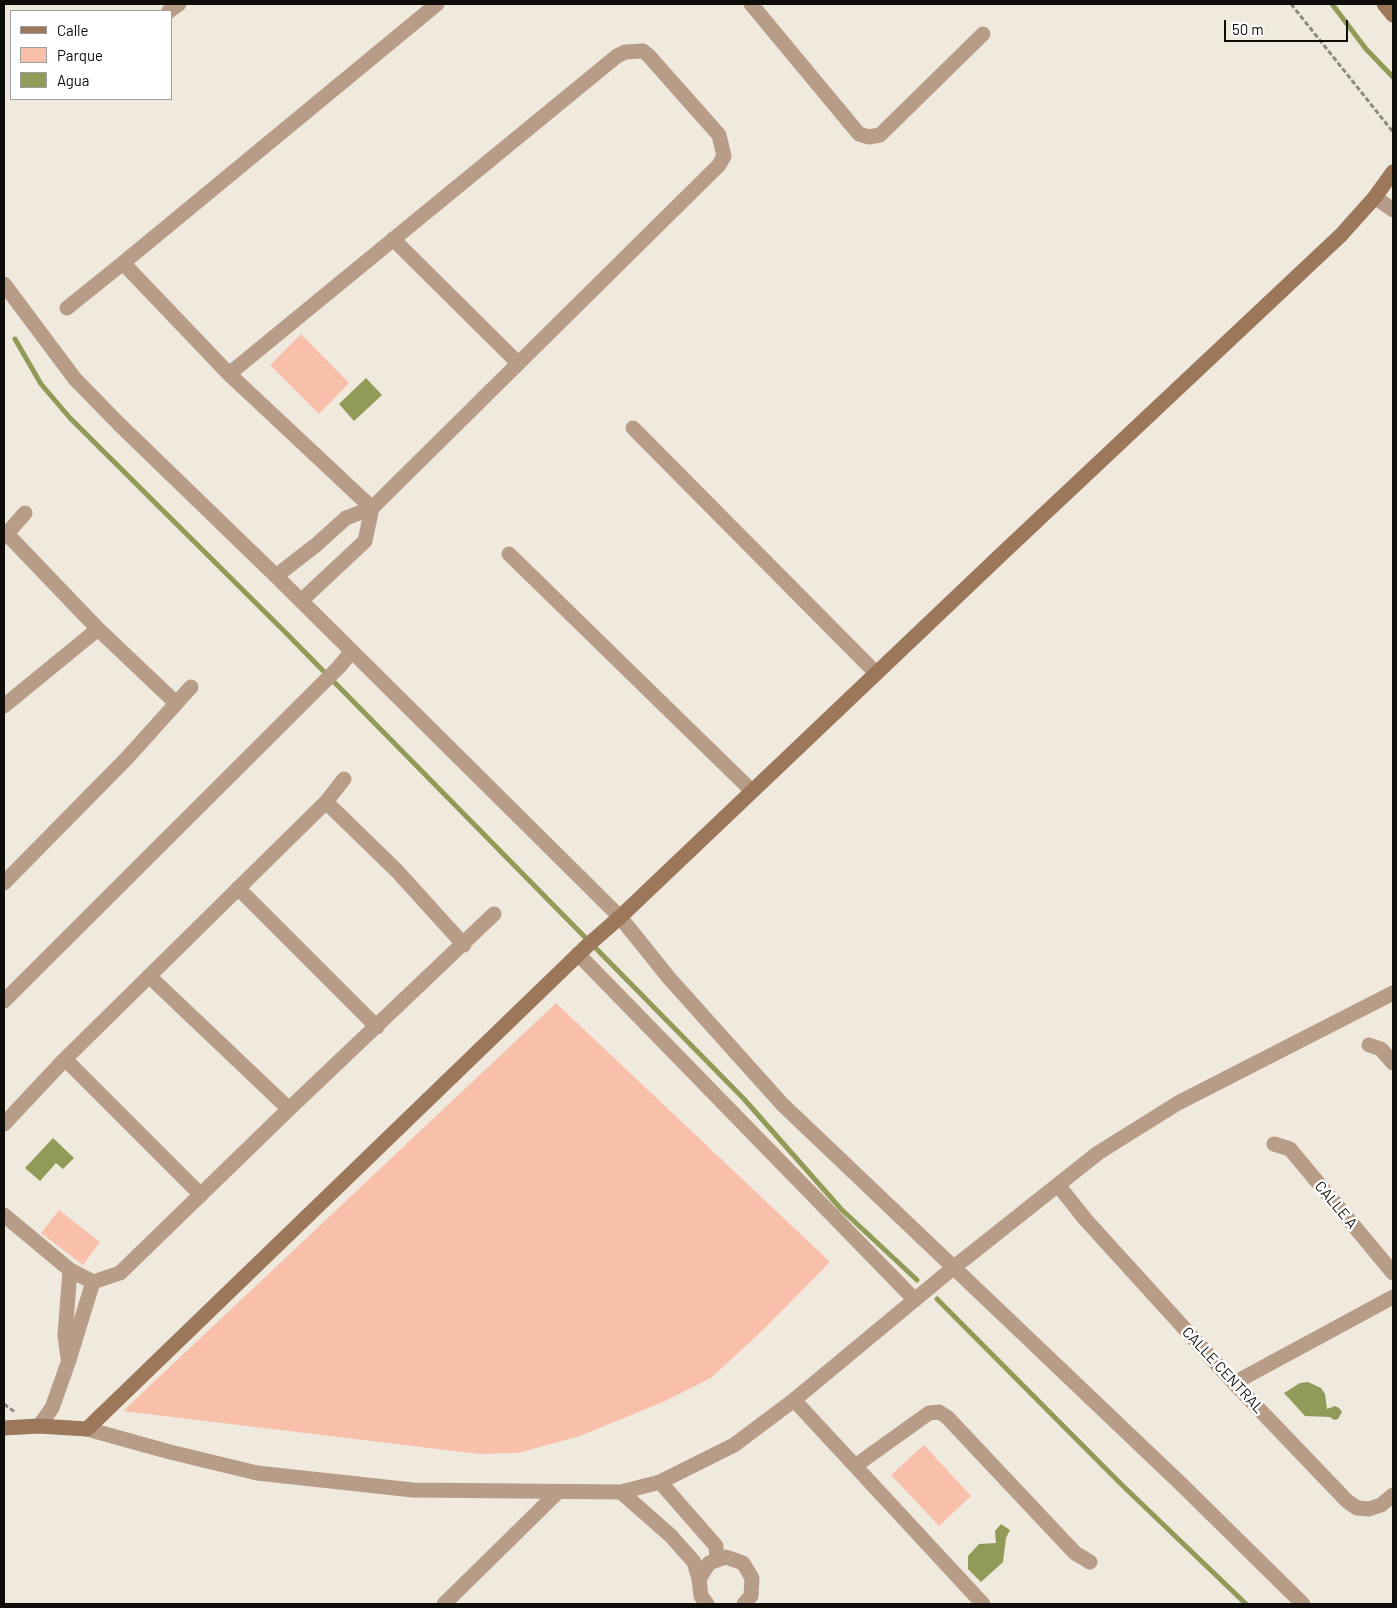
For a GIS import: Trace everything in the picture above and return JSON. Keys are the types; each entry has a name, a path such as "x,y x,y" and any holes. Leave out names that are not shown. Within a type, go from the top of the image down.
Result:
{"street":[{"path":"67,308 437,4"},
{"path":"1384,4 1393,15"},
{"path":"757,6 859,134 869,137 880,135 983,34"},
{"path":"229,374 610,62 626,52 642,52 650,56 719,135 729,158 719,165 372,508 346,518 316,545 276,576"},
{"path":"87,1429 582,950 620,918 876,673 1341,235 1375,197 1393,172"},
{"path":"1375,197 1393,210"},
{"path":"393,239 518,363"},
{"path":"123,263 229,374 372,508"},
{"path":"4,284 75,378 119,424 276,576 620,918 669,978 782,1104 1181,1484 1303,1604"},
{"path":"634,428 876,673"},
{"path":"301,601 365,541 372,508"},
{"path":"25,513 5,535 98,629 176,702"},
{"path":"509,554 752,791"},
{"path":"4,706 98,629"},
{"path":"4,1001 339,667 351,652"},
{"path":"4,883 127,758 176,702 192,687"},
{"path":"4,1124 65,1059 326,802 344,778"},
{"path":"326,802 397,871 464,945"},
{"path":"238,888 377,1027"},
{"path":"4,1215 70,1270 93,1282 120,1273 289,1109 464,945 494,914"},
{"path":"582,950 915,1300"},
{"path":"149,976 289,1109"},
{"path":"4,1428 39,1426 87,1429 170,1452 257,1472 413,1490 621,1492 660,1482 734,1445 794,1400 953,1268 1098,1153 1178,1103 1393,993"},
{"path":"1369,1045 1381,1049 1393,1063"},
{"path":"65,1059 201,1195"},
{"name":"CALLE A","path":"1274,1144 1290,1149 1393,1273"},
{"name":"CALLE CENTRAL","path":"1058,1185 1085,1219 1234,1383 1347,1500 1358,1508 1369,1509 1381,1505 1393,1495"},
{"path":"68,1363 65,1335 70,1270"},
{"path":"39,1426 52,1408 93,1282"},
{"path":"1234,1383 1393,1297"},
{"path":"794,1400 983,1604"},
{"path":"855,1466 929,1413 939,1412 947,1417 1075,1553 1090,1562"},
{"path":"660,1482 716,1546 717,1559"},
{"path":"444,1604 558,1492"},
{"path":"621,1492 671,1536 694,1562 701,1596 708,1604"},
{"path":"671,1536 691,1518"},
{"path":"699,1579 703,1570 717,1559 735,1559 749,1570 753,1587 745,1604"}],"path":[{"path":"1291,4 1393,132"}],"green space":[{"path":"301,334 349,383 319,414 270,365"},
{"path":"556,1003 830,1262 763,1330 711,1378 665,1401 580,1436 518,1453 479,1454 123,1411"},
{"path":"59,1210 100,1242 83,1265 41,1233"},
{"path":"924,1445 971,1496 939,1526 891,1475"}],"water":[{"path":"366,378 382,395 354,421 339,404"},
{"path":"53,1138 74,1158 63,1169 56,1163 40,1181 25,1168"},
{"path":"1308,1382 1321,1388 1325,1394 1327,1409 1335,1406 1339,1408 1342,1412 1338,1419 1305,1416 1284,1393 1300,1383"},
{"path":"1001,1524 1010,1530 1006,1538 1003,1562 981,1582 968,1569 968,1556 979,1544 996,1543 995,1531"}],"waterway":[{"path":"1332,4 1366,49 1393,77"},
{"path":"15,339 41,384 70,418 286,633 744,1099 841,1209 917,1280"},
{"path":"937,1299 1121,1484 1246,1604"}]}
